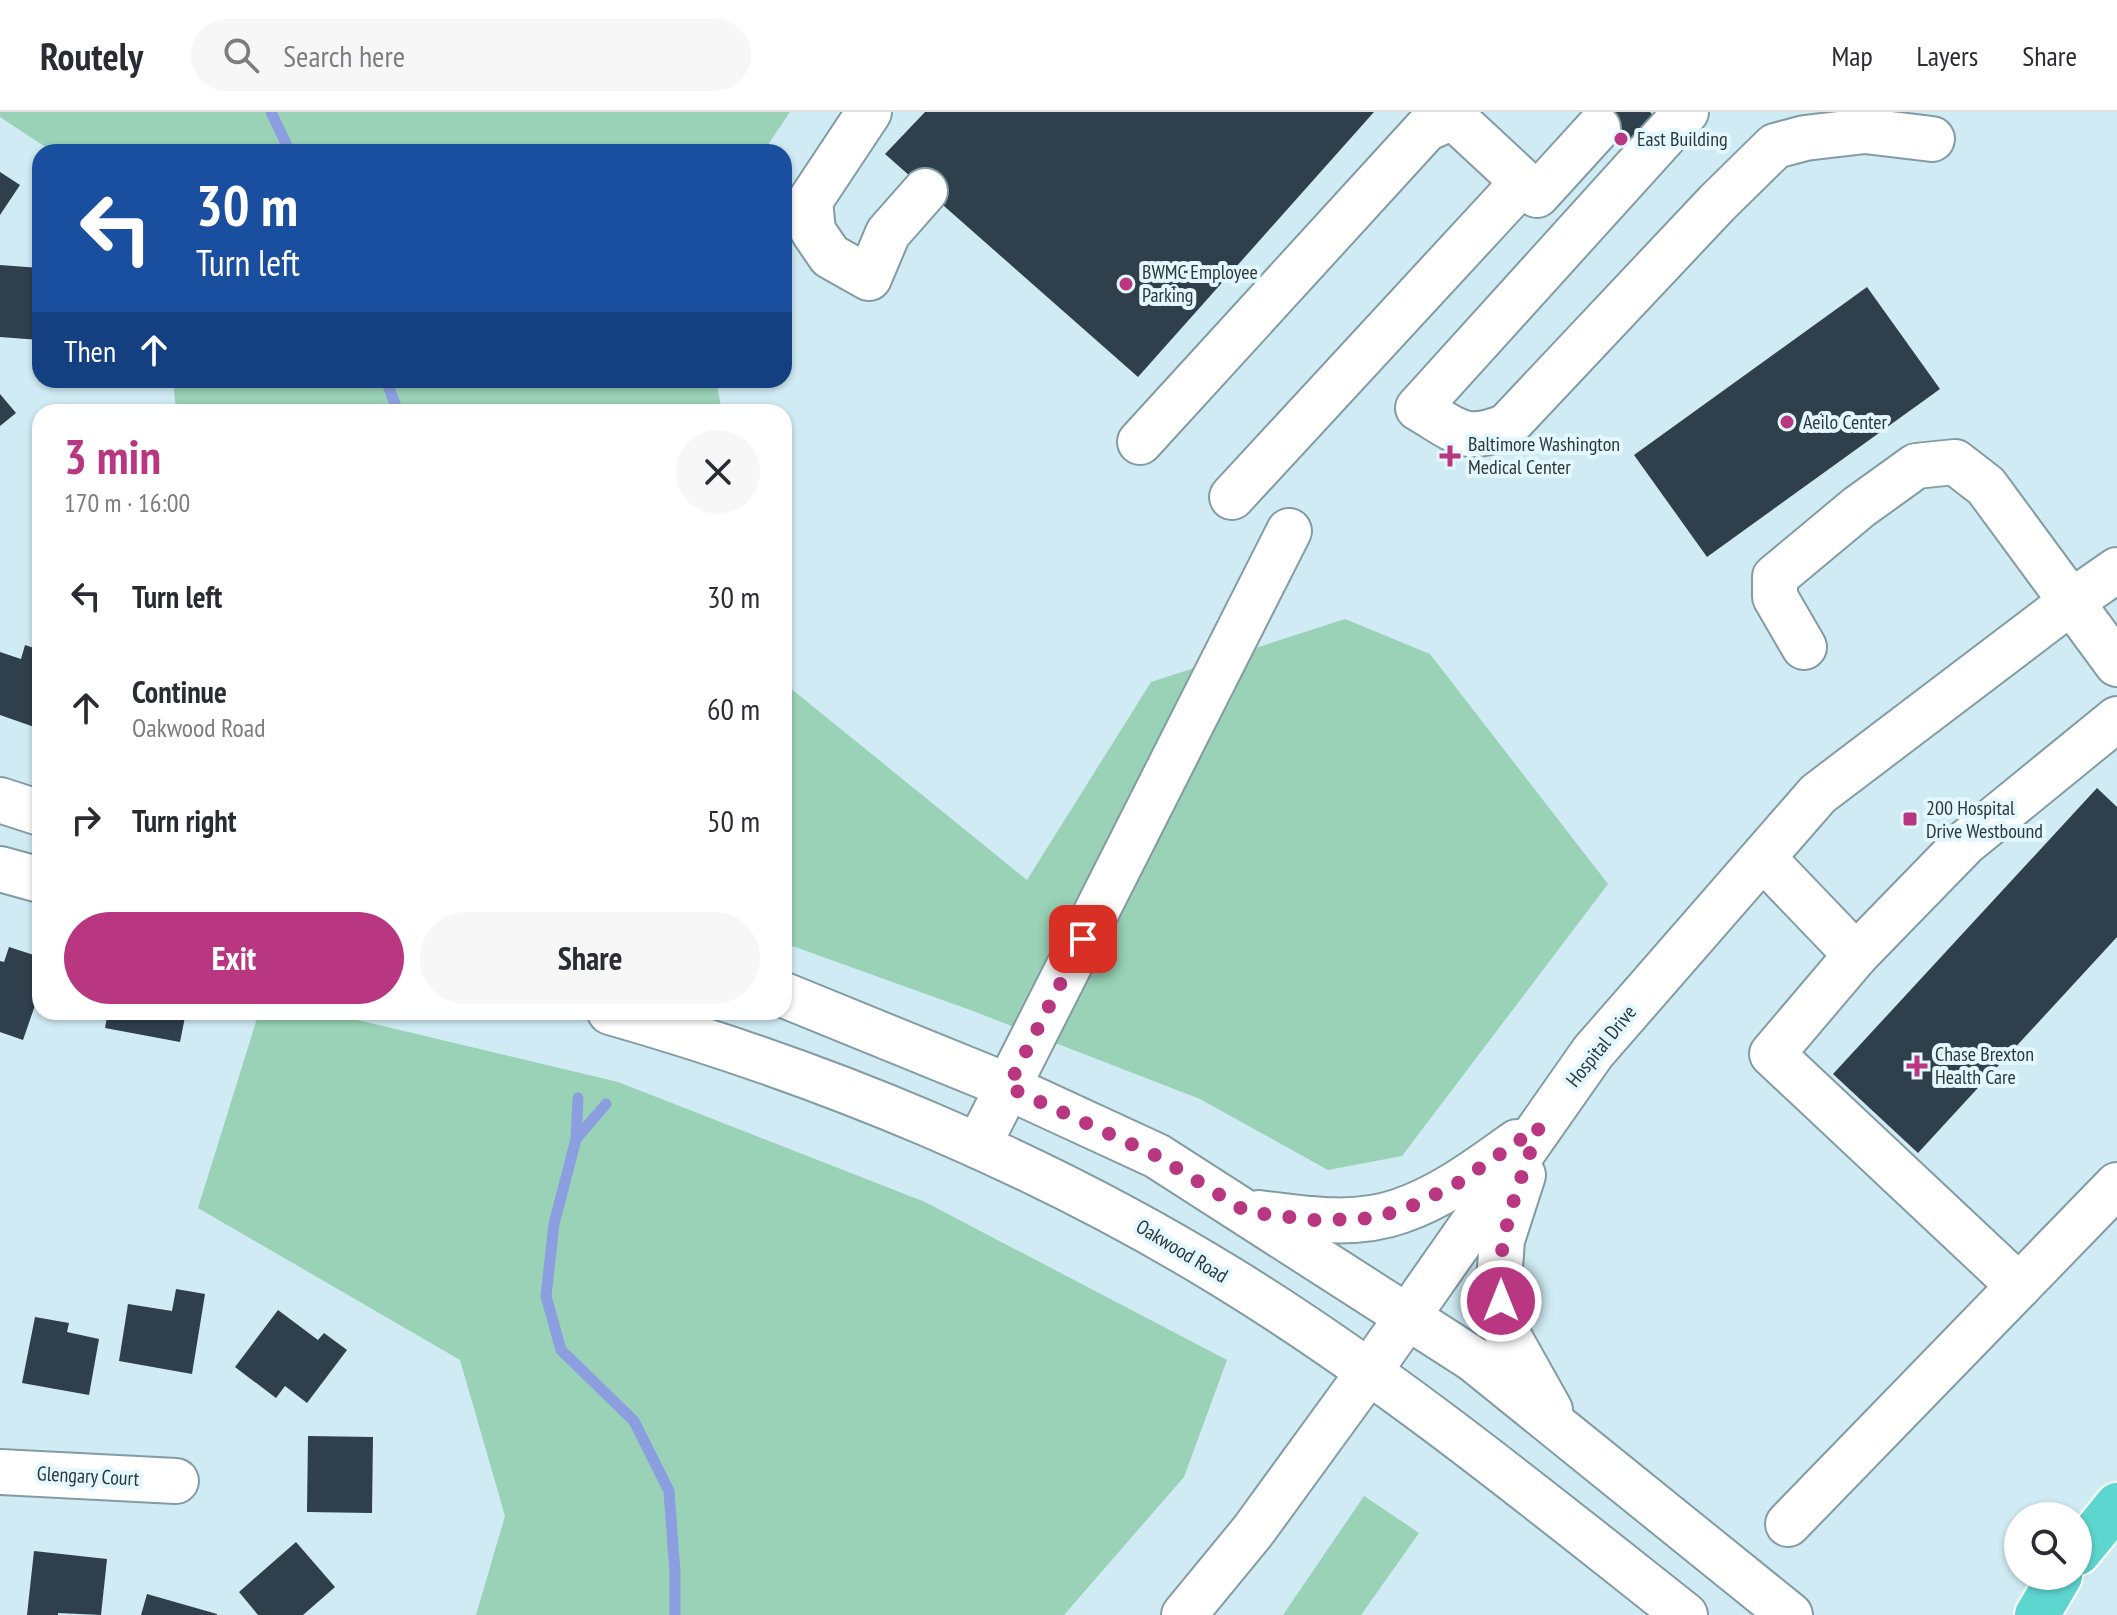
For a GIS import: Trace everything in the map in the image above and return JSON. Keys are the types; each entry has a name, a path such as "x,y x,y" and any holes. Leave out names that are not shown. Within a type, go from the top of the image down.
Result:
{"highway":[{"path":"2092,1536 2117,1505"},
{"path":"2037,1615 2052,1590"}],"street":[{"path":"869,112 810,201 813,231 830,256 869,278 888,233 925,191"},
{"path":"1686,112 1418,408 1464,435 1484,435 1507,426 1717,203 1775,146 1864,122 1932,139"},
{"path":"1140,442 1426,129 1453,117 1578,232"},
{"path":"1232,497 1530,188 1598,128"},
{"path":"1804,647 1775,597 1775,577 1859,507 1916,466 1955,462 1986,486 2117,664"},
{"path":"978,1146 1289,531"},
{"name":"Hospital Drive","path":"1184,1615 1253,1531 1409,1317 1593,1052 1818,794 2117,570"},
{"path":"2019,1286 1772,1054 1856,955 1965,843 2117,719"},
{"path":"0,800 32,810"},
{"path":"1763,858 1856,955"},
{"path":"0,869 32,878"},
{"path":"792,998 1008,1087 1157,1156 1473,1359 1790,1615"},
{"name":"Oakwood Road","path":"637,1020 738,1050 978,1146 1142,1227 1230,1279 1368,1373 1524,1487 1685,1615"},
{"path":"1247,1212 1314,1220 1362,1219 1401,1211 1455,1185 1539,1127"},
{"path":"1539,1127 1502,1240 1499,1281 1503,1326 1564,1433"},
{"path":"1788,1524 2117,1185"},
{"name":"Glengary Court","path":"0,1472 176,1481"}],"green space":[{"path":"0,112 790,112 768,144 41,144 0,117"},
{"path":"174,388 718,388 720,404 175,404"},
{"path":"1345,619 1430,654 1608,884 1402,1156 1328,1170 1200,1099 973,1011 792,946 792,689 1027,880 1151,682"},
{"path":"257,1020 358,1020 618,1082 925,1202 1227,1360 1184,1477 1064,1615 476,1615 505,1516 460,1360 198,1208"},
{"path":"1364,1496 1419,1533 1361,1615 1283,1615"}],"building":[{"name":"BWMC Employee Parking","path":"925,112 1374,112 1138,377 885,154"},
{"name":"East Building","path":"1580,112 1650,112 1653,115 1622,149"},
{"path":"0,172 20,185 0,215"},
{"path":"0,265 32,267 32,339 0,337"},
{"name":"Aeilo Center","path":"1867,287 1940,389 1707,557 1634,455"},
{"path":"0,394 16,413 0,426"},
{"path":"25,645 32,647 32,726 0,715 0,652 21,659"},
{"path":"2097,788 2117,807 2117,937 1918,1153 1833,1074"},
{"path":"9,947 32,954 32,1014 23,1040 0,1032 0,961 4,962"},
{"path":"106,1020 184,1020 180,1042 105,1028"},
{"path":"176,1289 205,1294 192,1374 119,1361 128,1304 172,1311"},
{"path":"278,1310 318,1340 324,1333 347,1350 307,1403 285,1386 276,1398 235,1367"},
{"path":"35,1317 69,1323 67,1332 99,1339 89,1395 22,1383"},
{"path":"308,1436 373,1437 372,1513 307,1512"},
{"path":"296,1542 335,1587 303,1615 258,1615 239,1592"},
{"path":"34,1551 107,1559 101,1615 27,1615"},
{"path":"147,1594 217,1614 217,1615 141,1615"}],"waterway":[{"path":"271,112 286,144"},
{"path":"389,388 395,404"},
{"path":"578,1098 576,1139 554,1224 546,1296 561,1350 634,1421 669,1491 675,1615"},
{"path":"576,1139 606,1104"}],"place":[{"name":"East Building","path":"1621,139"},
{"name":"BWMC Employee Parking","path":"1126,284"},
{"name":"Aeilo Center","path":"1787,422"},
{"name":"Baltimore Washington Medical Center","path":"1450,456"},
{"name":"200 Hospital Drive Westbound","path":"1910,819"},
{"name":"Chase Brexton Health Care","path":"1917,1066"}],"route":[{"path":"1083,939 1008,1087 1157,1156 1247,1212 1314,1220 1362,1219 1401,1211 1455,1185 1539,1127 1502,1240 1501,1301"}]}
